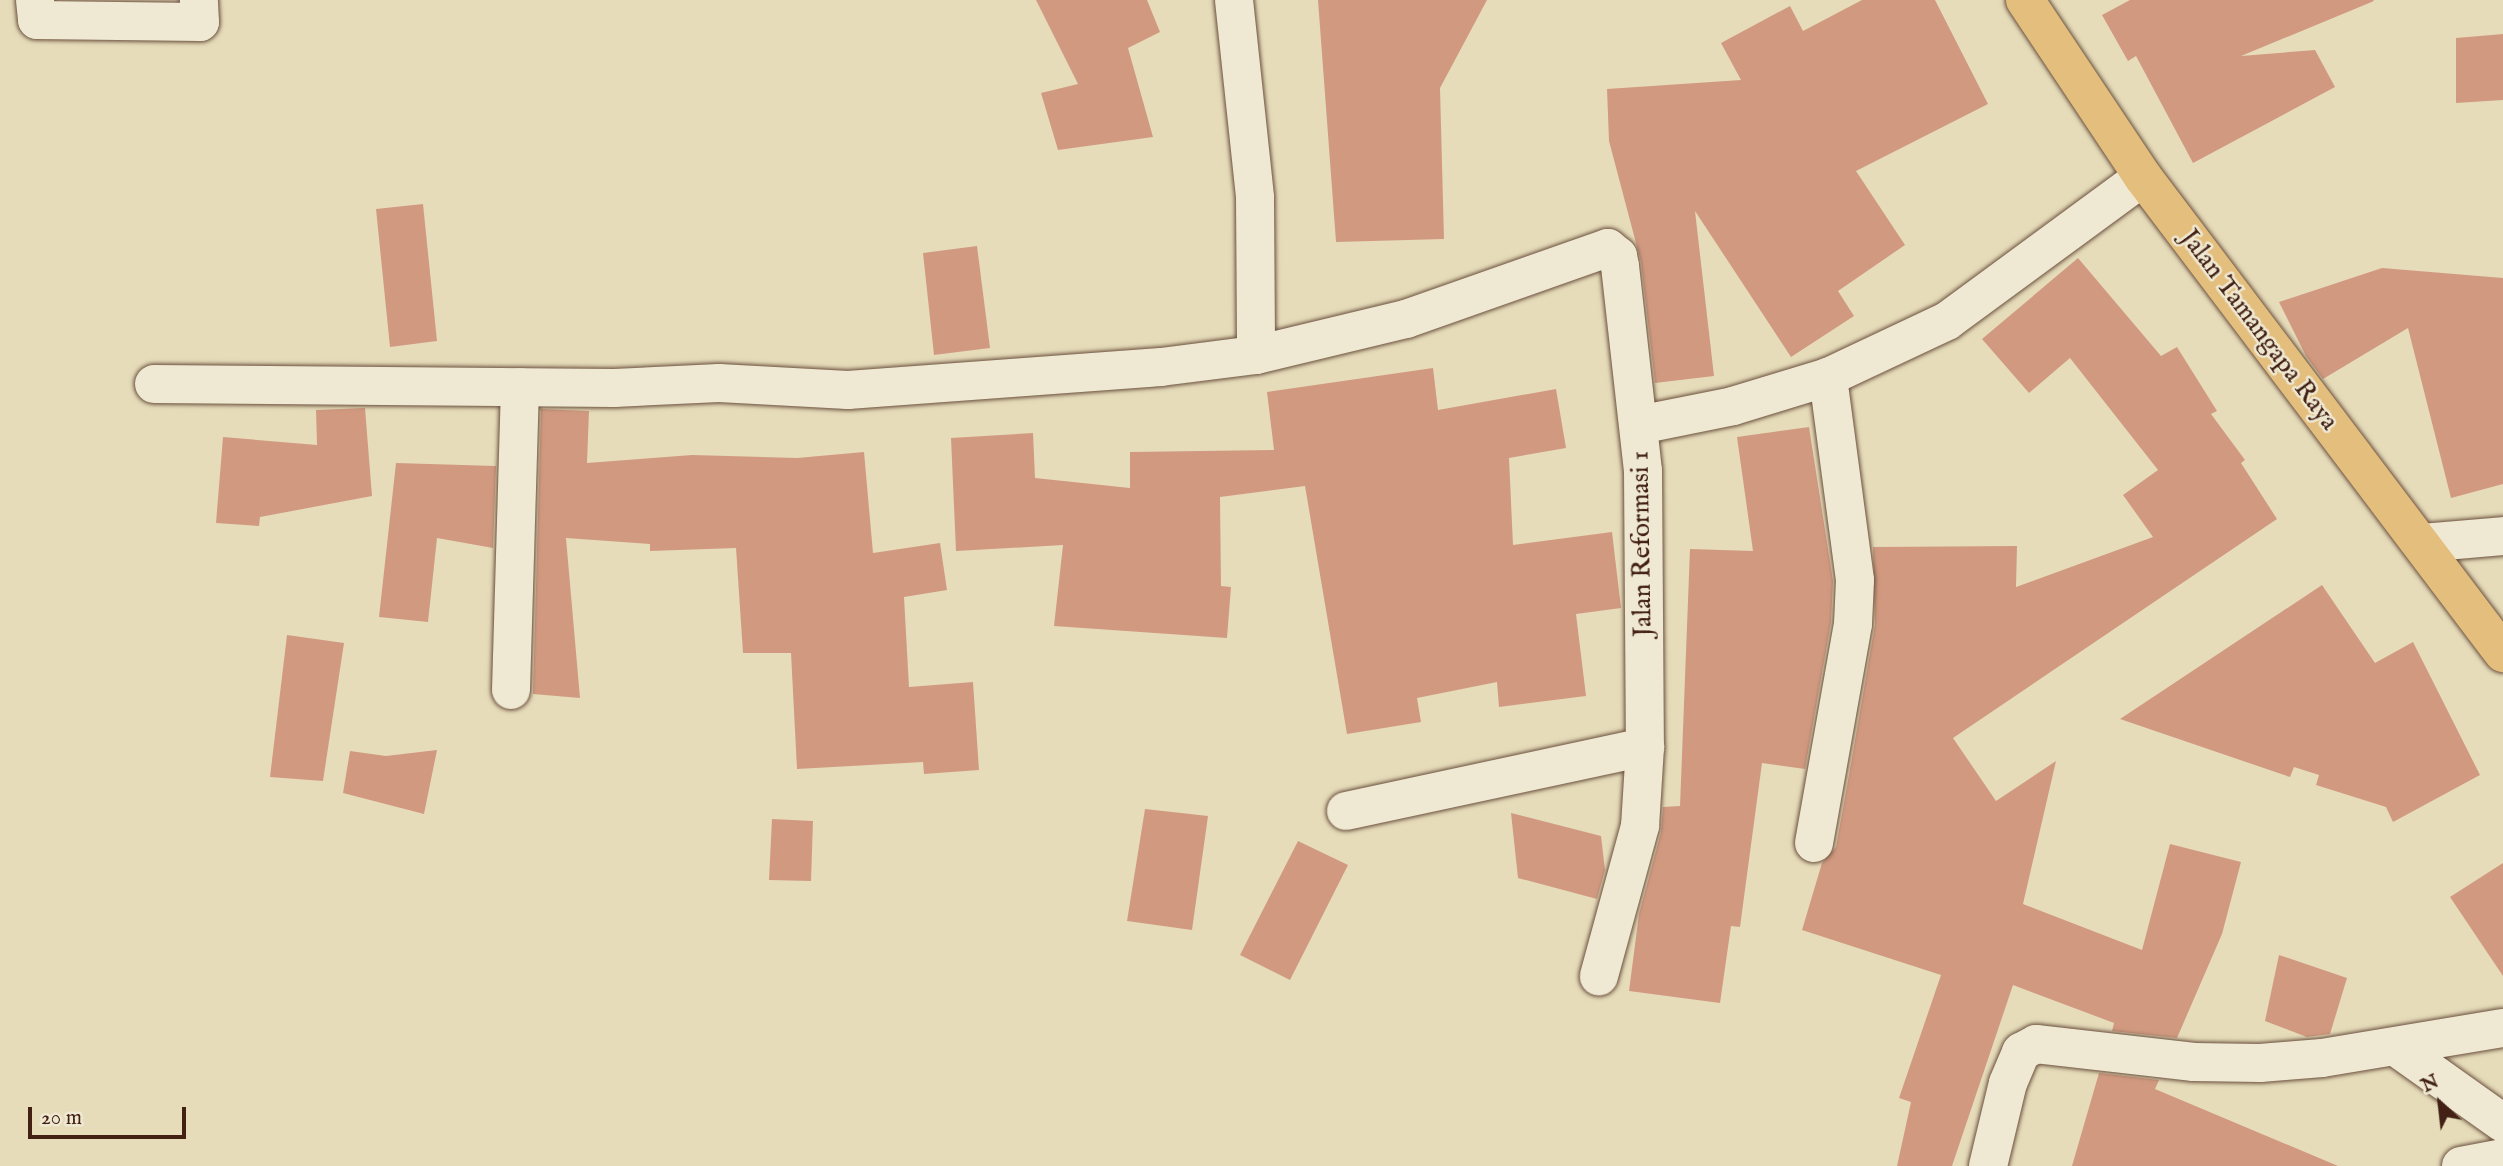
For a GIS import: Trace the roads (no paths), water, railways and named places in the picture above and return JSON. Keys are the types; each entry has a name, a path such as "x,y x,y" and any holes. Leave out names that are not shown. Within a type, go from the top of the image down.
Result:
{"main road":[{"name":"Jalan Tamangapa Raya","path":"2025,0 2143,177 2503,653"}],"street":[{"path":"35,0 37,20 200,22 199,0"},
{"path":"1234,0 1255,198 1256,355"},
{"name":"Jalan Reformasi 1","path":"1599,976 1640,826 1645,747 1639,425 1733,406 1828,377 1947,321 2143,177"},
{"path":"154,384 520,387 719,383 848,390 1161,367 1256,355 1431,311 1608,248 1618,256 1620,266 1639,425"},
{"path":"1814,843 1853,624 1855,580 1828,377"},
{"path":"511,690 520,387"},
{"path":"2421,543 2503,536"},
{"path":"1346,811 1645,747"},
{"path":"1988,1166 2008,1083 2021,1052 2036,1044 2225,1064 2322,1058 2503,1028"},
{"path":"2396,1047 2503,1123"},
{"path":"2461,1166 2503,1158"}]}
